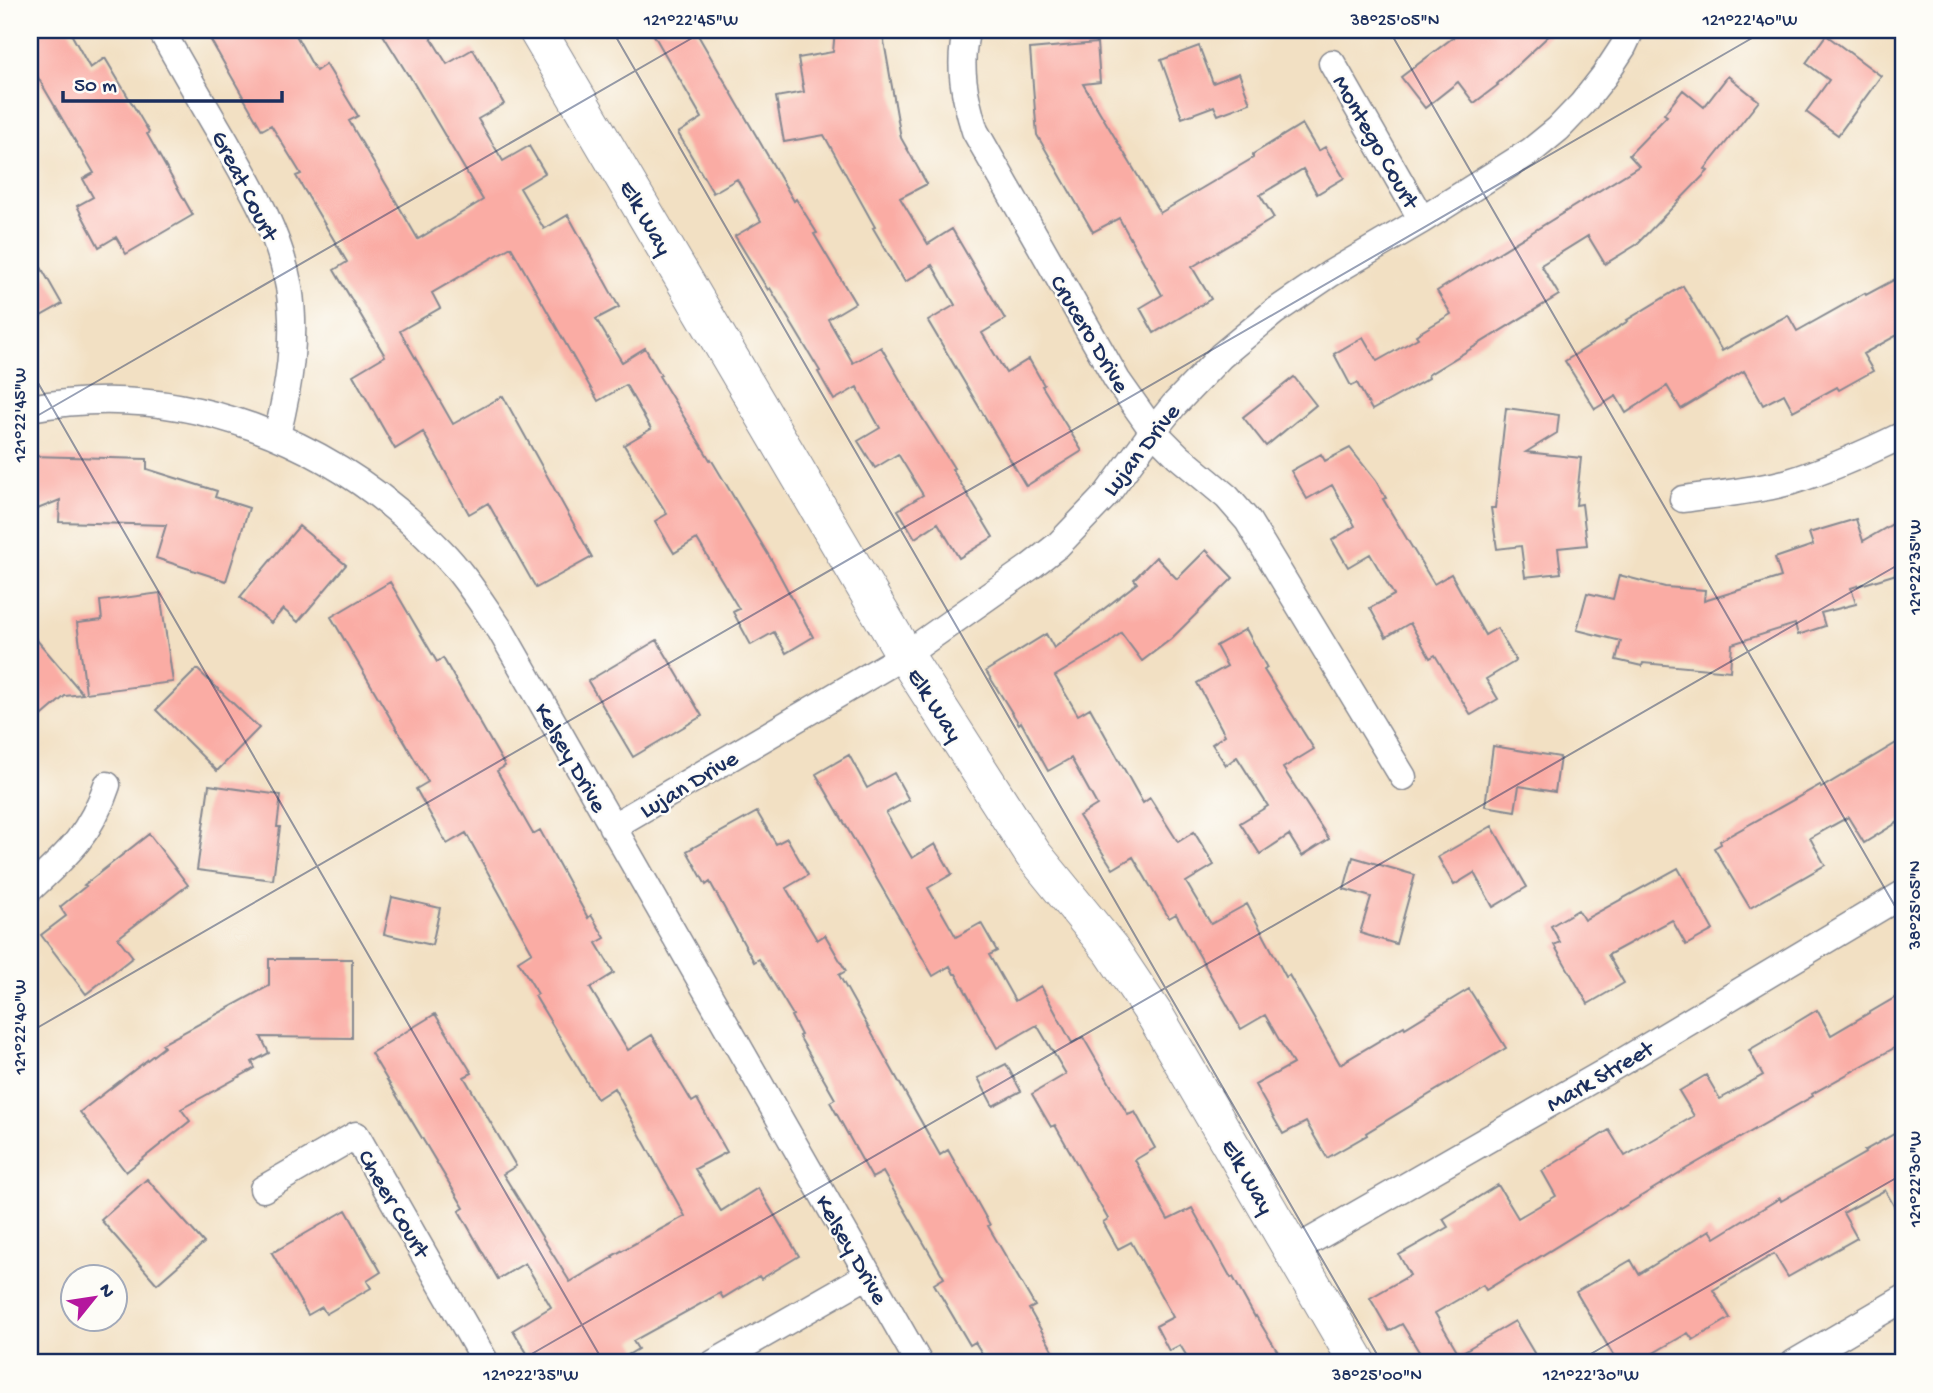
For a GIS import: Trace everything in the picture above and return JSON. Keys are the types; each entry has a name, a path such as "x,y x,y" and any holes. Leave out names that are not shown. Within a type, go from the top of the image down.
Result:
{"street":[{"name":"Great Court","path":"161,30 269,221 281,255 289,288 292,359 277,436"},
{"name":"Elk Way","path":"537,30 905,655 1033,854 1112,951 1156,1017 1358,1363"},
{"name":"Crucero Drive","path":"967,30 962,68 966,101 975,131 1117,380 1153,431 1227,497 1248,520 1403,777"},
{"name":"Lujan Drive","path":"612,827 905,655 1030,567 1058,545 1107,494 1174,405 1221,356 1273,312 1330,274 1531,151 1583,104 1623,47 1631,30"},
{"name":"Montego Court","path":"1332,63 1422,220"},
{"name":"Kelsey Drive","path":"30,408 81,402 142,402 213,414 277,436 337,466 392,505 441,551 463,576 501,631 919,1363"},
{"path":"1683,499 1789,482 1858,457 1903,435"},
{"path":"30,889 63,859 83,836 99,808 107,785"},
{"name":"Mark Street","path":"1293,1251 1593,1079 1903,894"},
{"name":"Cheer Court","path":"263,1189 356,1135 486,1363"},
{"path":"714,1363 868,1275"},
{"path":"1794,1363 1903,1299"}],"building":[{"path":"30,30 69,30 90,68 105,58 149,132 147,134 193,215 126,254 116,237 99,247 77,206 93,197 83,179 94,173 30,64"},
{"path":"205,30 293,30 316,71 326,64 358,116 349,121 418,239 483,200 380,30 426,30 447,64 473,49 504,104 478,119 503,161 529,146 545,173 520,188 544,229 568,215 619,307 596,319 622,362 645,348 661,375 659,376 772,561 813,637 786,653 774,632 751,645 733,612 739,609 697,539 674,553 655,521 667,514 624,445 651,429 626,385 598,401 511,247 432,293 440,308 400,331 453,424 503,396 592,557 536,588 488,503 469,514 423,432 395,449 353,375 385,356 334,270 347,262 296,176 301,174 271,125 262,130"},
{"path":"651,30 695,30 794,201 796,199 817,233 814,234 855,303 828,319 853,363 881,347 993,537 959,558 938,523 915,538 898,510 923,495 898,454 875,468 858,441 880,428 857,387 834,400 818,372 820,371 770,288 768,290 735,236 761,221 737,179 713,193 678,133 702,118"},
{"path":"835,30 882,30 901,138 927,184 900,198 928,244 952,229 1005,319 982,333 1006,373 1029,359 1044,385 1042,386 1082,451 1026,486 928,321 955,305 932,265 905,282 824,135 784,142 776,97 804,92 798,58 833,52"},
{"path":"1463,30 1555,30 1498,85 1474,103 1458,82 1425,108 1401,77"},
{"path":"1826,35 1881,76 1838,135 1806,112 1829,80 1806,63"},
{"path":"1097,43 1100,82 1083,84 1160,213 1253,158 1253,154 1302,124 1318,151 1325,147 1344,178 1317,194 1303,169 1260,195 1274,218 1192,267 1211,299 1154,333 1140,308 1162,295 1119,218 1093,232 1037,135 1030,49"},
{"path":"1199,46 1213,83 1239,73 1250,103 1218,115 1214,106 1182,118 1161,60"},
{"path":"1728,76 1759,101 1705,169 1708,171 1636,245 1605,264 1588,236 1541,265 1559,295 1428,375 1429,378 1372,410 1357,383 1351,386 1334,354 1363,337 1377,361 1418,338 1416,335 1451,314 1437,291 1639,166 1629,155 1667,116 1664,114 1683,90 1704,107"},
{"path":"30,248 62,304 30,322"},
{"path":"1903,275 1903,332 1863,354 1873,371 1793,411 1784,394 1763,405 1744,371 1681,409 1667,386 1626,413 1616,396 1595,409 1565,361 1683,286 1722,351 1788,315 1797,331"},
{"path":"1294,377 1316,405 1266,446 1243,417"},
{"path":"1506,408 1559,415 1557,433 1526,452 1581,458 1576,505 1582,504 1587,545 1558,548 1561,573 1525,577 1521,546 1497,549 1491,508 1495,508"},
{"path":"1350,448 1376,481 1386,498 1383,499 1434,584 1451,574 1485,635 1497,628 1516,661 1486,679 1498,699 1471,715 1435,655 1430,658 1410,623 1386,637 1370,608 1394,595 1370,554 1348,567 1332,540 1355,526 1332,485 1307,499 1291,471 1321,454 1325,461"},
{"path":"30,456 147,459 147,469 217,491 215,497 249,508 226,581 156,558 166,525 59,522 60,500 30,512"},
{"path":"1903,518 1903,572 1851,588 1856,604 1821,613 1825,626 1798,635 1795,624 1732,644 1730,671 1643,663 1642,666 1616,660 1621,641 1577,630 1587,593 1613,599 1619,575 1665,587 1705,590 1704,601 1781,577 1775,558 1813,545 1809,533 1856,519 1863,541"},
{"path":"299,526 346,565 298,622 283,609 271,623 240,597"},
{"path":"1206,550 1233,578 1171,639 1142,661 1121,633 1108,644 1055,676 1078,715 1090,708 1143,803 1150,798 1178,842 1194,832 1214,865 1186,882 1211,924 1247,904 1286,977 1289,975 1340,1064 1469,989 1506,1048 1327,1158 1306,1122 1283,1134 1255,1085 1293,1064 1265,1015 1241,1029 1176,914 1169,918 1133,857 1113,869 1079,816 1097,805 1071,758 1048,771 1021,722 1019,724 986,671 1046,634 1054,648 1137,583 1134,579 1156,557 1177,579"},
{"path":"390,582 437,662 443,658 505,766 497,771 533,834 540,830 588,918 591,915 605,938 596,943 614,973 590,988 628,1050 652,1035 692,1102 697,1099 727,1152 695,1169 721,1211 758,1188 799,1256 761,1279 759,1276 723,1298 720,1293 633,1341 638,1349 614,1363 533,1363 513,1330 551,1307 525,1263 498,1279 459,1211 464,1208 371,1053 435,1014 472,1073 464,1077 516,1166 503,1174 570,1282 685,1216 614,1088 597,1099 535,996 538,994 518,961 532,952 466,833 447,844 416,789 428,782 331,617"},
{"path":"160,593 173,682 86,693 77,623 102,620 100,601"},
{"path":"1246,629 1267,668 1264,670 1314,749 1283,768 1329,839 1302,856 1289,835 1260,854 1240,823 1268,806 1237,757 1226,765 1212,744 1225,735 1197,683 1227,666 1216,646"},
{"path":"30,632 83,694 65,696 30,726"},
{"path":"657,640 702,716 633,757 588,681"},
{"path":"197,669 259,728 217,771 156,710"},
{"path":"1903,739 1903,819 1864,843 1848,817 1810,838 1825,865 1750,908 1714,848 1721,844 1720,841 1820,785 1821,788"},
{"path":"1493,746 1560,757 1555,792 1519,786 1515,811 1485,806"},
{"path":"849,755 867,788 894,773 909,800 886,813 912,858 935,844 952,874 928,888 956,937 981,923 997,951 989,955 1015,1001 1041,986 1072,1043 1083,1037 1128,1115 1135,1112 1155,1148 1135,1160 1168,1220 1192,1208 1231,1278 1233,1277 1279,1354 1263,1363 1191,1363 1180,1345 1169,1351 1156,1326 1173,1317 1131,1242 1118,1249 1103,1222 1108,1219 1055,1125 1051,1127 1032,1094 1066,1074 1037,1025 997,1048 950,966 933,976 816,774"},
{"path":"209,785 281,795 273,880 197,870"},
{"path":"757,812 776,844 787,838 808,875 786,888 817,940 825,935 846,971 839,975 940,1155 948,1150 1035,1306 1029,1309 1060,1363 988,1363 975,1342 970,1345 934,1284 944,1278 883,1172 872,1178 830,1102 835,1099 799,1036 801,1035 791,1016 793,1015 759,959 754,962 710,882 706,885 687,851"},
{"path":"1492,826 1527,887 1493,907 1474,873 1454,885 1438,857"},
{"path":"149,834 188,885 118,938 133,957 86,994 41,935 66,916 60,907"},
{"path":"1353,857 1415,875 1396,944 1360,933 1371,897 1344,889"},
{"path":"1678,868 1713,930 1686,945 1672,920 1608,955 1624,983 1588,1004 1554,945 1560,942 1551,926 1578,910 1584,920"},
{"path":"392,897 440,908 432,945 384,934"},
{"path":"269,959 352,959 352,1038 261,1037 269,1053 252,1062 255,1068 181,1109 190,1121 126,1172 80,1112 164,1047 162,1044 269,986"},
{"path":"1903,993 1903,1043 1619,1208 1486,1290 1483,1285 1435,1313 1459,1354 1515,1321 1540,1363 1426,1363 1402,1324 1389,1331 1370,1298 1410,1275 1399,1255 1448,1227 1443,1219 1498,1185 1518,1218 1556,1196 1542,1171 1609,1130 1625,1156 1694,1116 1679,1091 1706,1075 1720,1099 1763,1075 1749,1050 1817,1010 1831,1035"},
{"path":"1006,1064 1021,1091 993,1106 978,1078"},
{"path":"1903,1129 1903,1222 1885,1190 1843,1213 1857,1238 1788,1277 1774,1254 1713,1290 1730,1318 1693,1340 1688,1333 1650,1355 1655,1363 1618,1363 1576,1292 1631,1260 1639,1274 1710,1230 1715,1238"},
{"path":"147,1179 204,1243 157,1284 101,1220"},
{"path":"346,1210 381,1272 367,1281 371,1288 326,1314 322,1307 308,1315 272,1253"}]}
